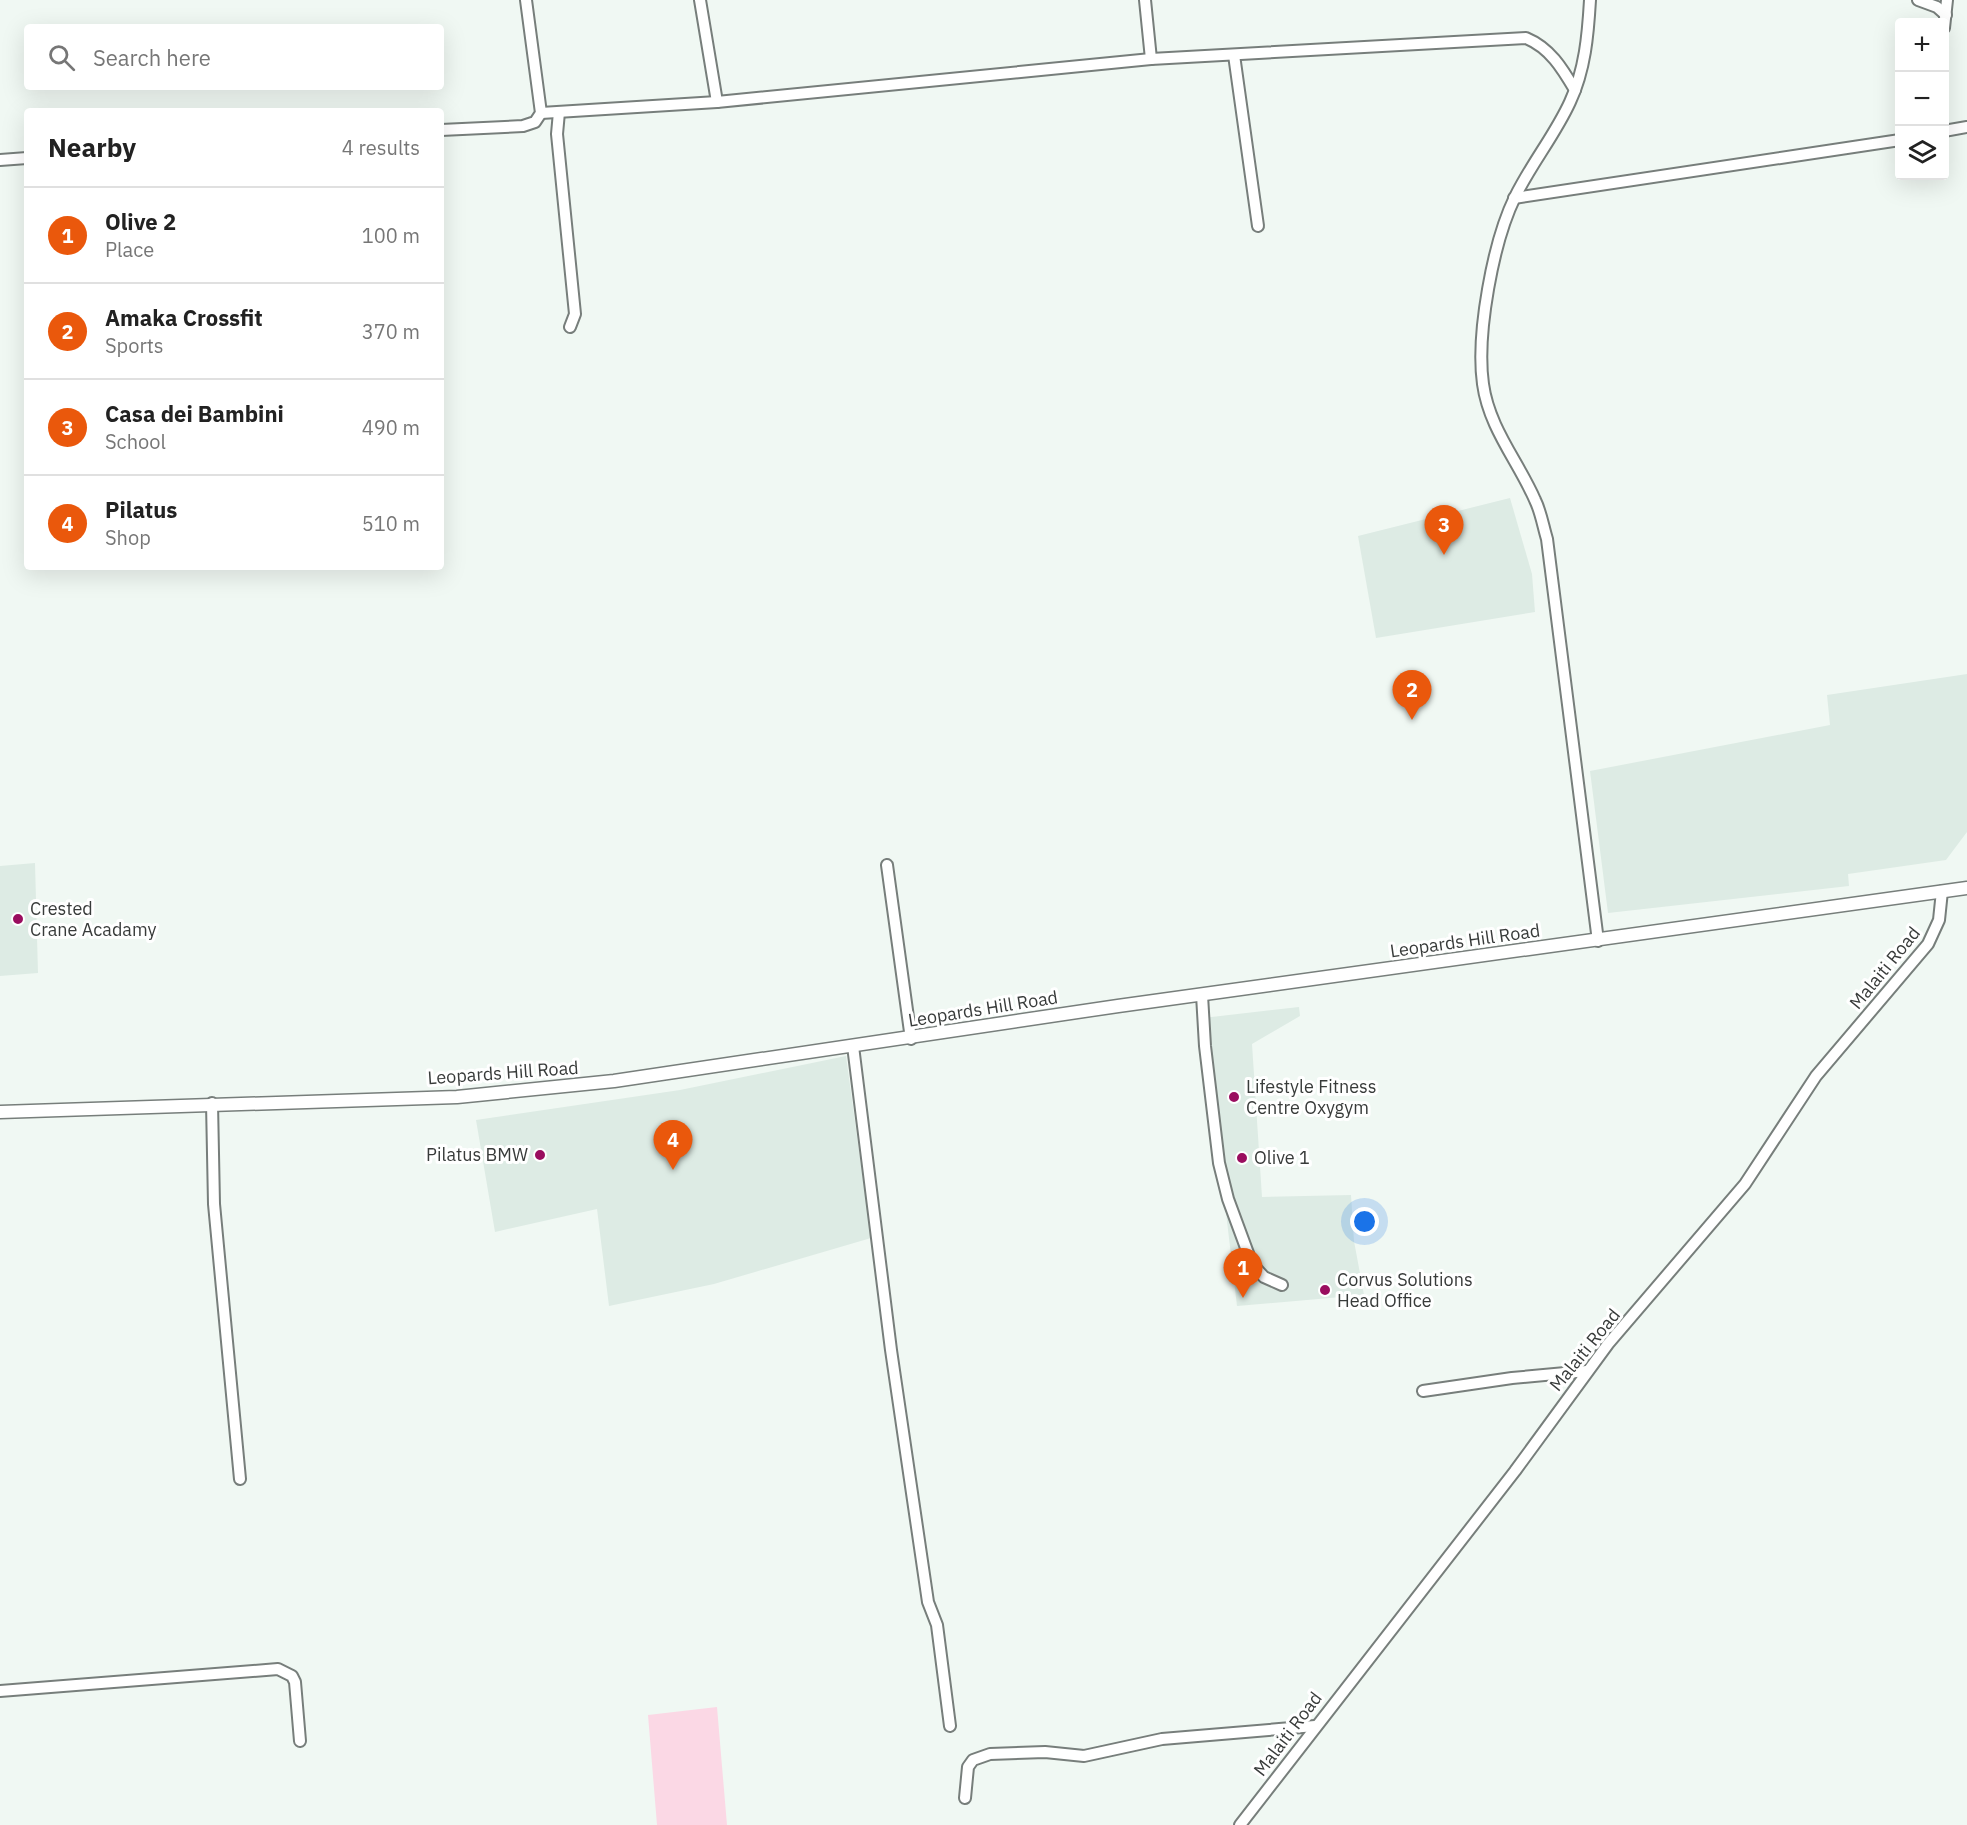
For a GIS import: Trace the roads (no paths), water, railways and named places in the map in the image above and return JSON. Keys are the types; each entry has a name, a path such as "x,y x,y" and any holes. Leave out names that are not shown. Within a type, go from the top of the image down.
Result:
{"main road":[{"name":"Leopards Hill Road","path":"0,1112 212,1103 393,1099 505,1093 614,1081 1202,995 1967,888"}],"street":[{"path":"444,130 523,126 535,122 541,113 526,0"},
{"path":"700,0 717,102"},
{"path":"1144,0 1151,59"},
{"path":"1590,0 1586,52 1575,90 1566,110 1514,198 1505,222 1485,309 1481,369 1494,423 1536,501 1547,539 1598,941"},
{"path":"1918,0 1937,7 1946,15"},
{"path":"1946,18 1947,0"},
{"path":"541,113 717,102 1151,59 1526,38 1537,43 1558,62 1575,90"},
{"path":"1234,55 1257,226"},
{"path":"559,112 557,134 575,314 570,327"},
{"path":"1949,130 1967,127"},
{"path":"1514,198 1895,141"},
{"path":"0,160 24,158"},
{"path":"887,865 911,1039"},
{"name":"Malaiti Road","path":"1240,1825 1515,1472 1587,1371 1729,1206 1751,1177 1805,1091 1928,944 1939,920 1942,891"},
{"path":"1202,995 1205,1046 1219,1163 1228,1199 1252,1264 1264,1277 1282,1285"},
{"path":"853,1046 893,1362 928,1602 937,1625 950,1726"},
{"path":"212,1103 214,1204 240,1479"},
{"path":"1423,1391 1512,1378 1587,1371"},
{"path":"0,1691 278,1670 292,1676 295,1682 300,1741"},
{"path":"965,1798 968,1767 972,1760 990,1754 1045,1752 1084,1756 1162,1739 1315,1726"}],"place":[{"name":"Casa dei Bambini","path":"1444,555"},
{"name":"Amaka Crossfit","path":"1412,720"},
{"name":"Crested Crane Acadamy","path":"18,919"},
{"name":"Lifestyle Fitness Centre Oxygym","path":"1234,1097"},
{"name":"Pilatus BMW","path":"540,1155"},
{"name":"Olive 1","path":"1242,1158"},
{"name":"Pilatus","path":"673,1170"},
{"name":"Corvus Solutions Head Office","path":"1325,1290"},
{"name":"Olive 2","path":"1243,1298"}]}
